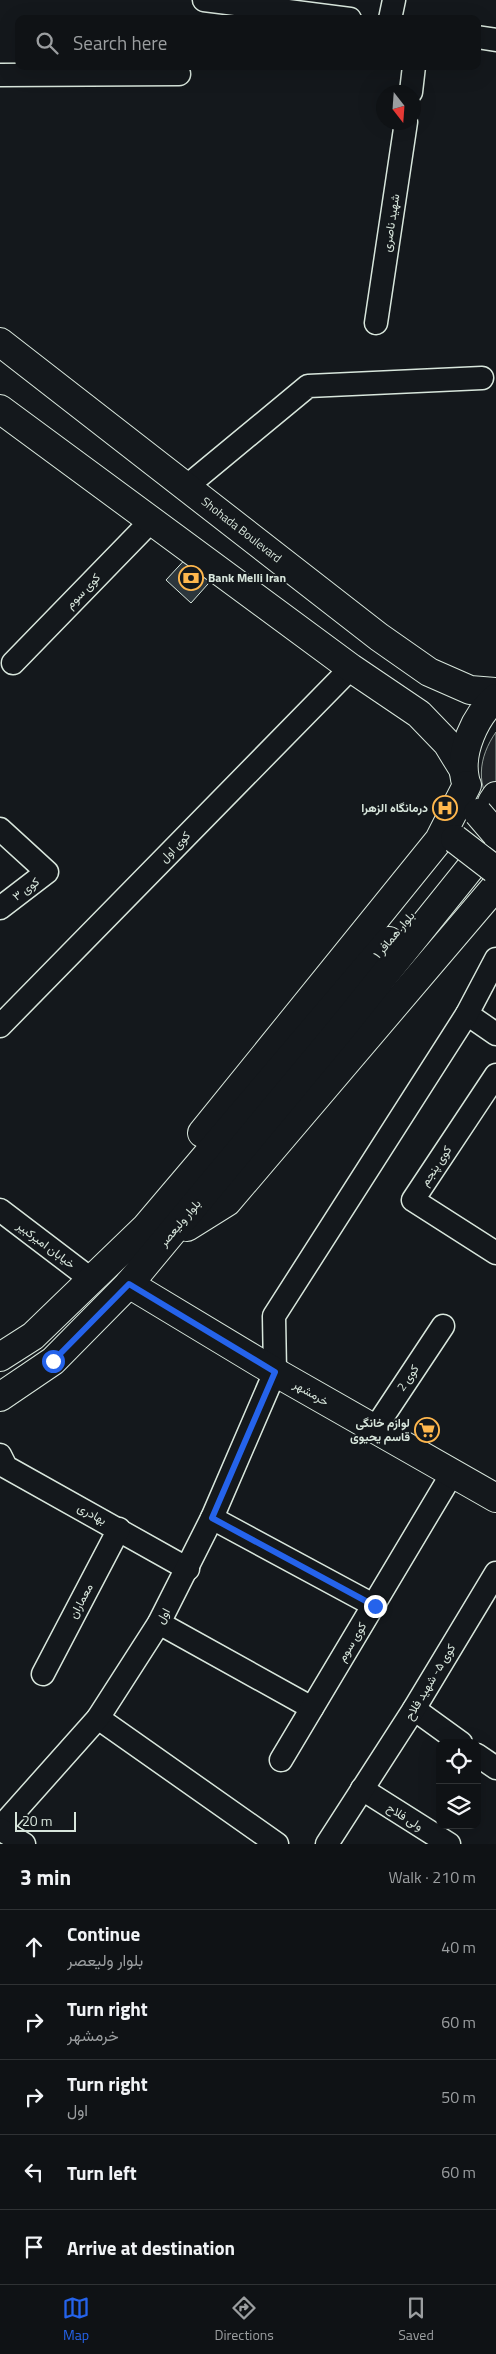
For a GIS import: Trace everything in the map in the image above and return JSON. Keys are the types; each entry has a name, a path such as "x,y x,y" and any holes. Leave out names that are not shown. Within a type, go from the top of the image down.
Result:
{"main road":[{"name":"Shohada Boulevard","path":"0,342 379,637 429,672 470,690 496,692"},
{"path":"0,409 351,668 419,714 447,743 465,777 489,804 496,834"},
{"path":"156,1234 227,1202 474,860 465,777 473,727 482,711 496,698"},
{"path":"156,1234 179,1162 474,860"},
{"name":"بلوار همافر ۱","path":"332,1024 474,860"},
{"name":"بلوار ولیعصر","path":"0,1397 53,1361 129,1284 156,1234 332,1024"},
{"name":"بلوار ولیعصر","path":"0,1357 33,1336 92,1280 156,1234"},
{"name":"خرمشهر","path":"129,1284 374,1430 453,1472 496,1498"}],"street":[{"path":"204,0 319,15"},
{"path":"391,15 394,0"},
{"path":"481,38 496,40"},
{"path":"411,85 413,70"},
{"path":"0,76 179,74"},
{"name":"شهید ناصری","path":"376,323 405,130"},
{"path":"186,487 308,386 482,378"},
{"name":"کوی سوم","path":"13,663 152,520"},
{"name":"کوی اول","path":"0,1026 351,668"},
{"name":"کوی ۳","path":"0,828 47,872 0,908"},
{"path":"275,1372 274,1316 466,1014 496,959"},
{"path":"466,1014 496,1034"},
{"name":"کوی پنجم","path":"496,1075 413,1200 496,1253"},
{"name":"خیابان امیرکبیر","path":"0,1210 92,1280"},
{"name":"کوی 2","path":"374,1430 443,1326"},
{"name":"اول","path":"0,1828 98,1718 159,1624 212,1518 275,1372"},
{"name":"بهادری","path":"2,1466 119,1529 188,1569"},
{"name":"کوی سوم","path":"281,1760 375,1606 453,1472"},
{"path":"212,1518 375,1606"},
{"name":"معماران","path":"43,1674 119,1529"},
{"name":"کوی ۵- شهید فلاح","path":"327,1844 414,1709 496,1573"},
{"path":"159,1624 312,1708"},
{"path":"414,1709 455,1739"},
{"path":"98,1718 277,1844"},
{"path":"481,1758 496,1768"},
{"name":"ولی فلاح","path":"362,1789 449,1844"},
{"path":"0,1828 24,1844"}],"shaded area":[{"path":"496,732 496,812 485,792 481,772 485,752"}],"building":[{"name":"Bank Melli Iran","path":"191,553 216,575 191,603 166,580"}],"place":[{"name":"Bank Melli Iran","path":"191,578"},
{"name":"درمانگاه الزهرا","path":"445,808"},
{"name":"لوازم خانگی قاسم یحیوی","path":"427,1430"}],"route":[{"path":"53,1361 129,1284 275,1372 212,1518 375,1606"}]}
